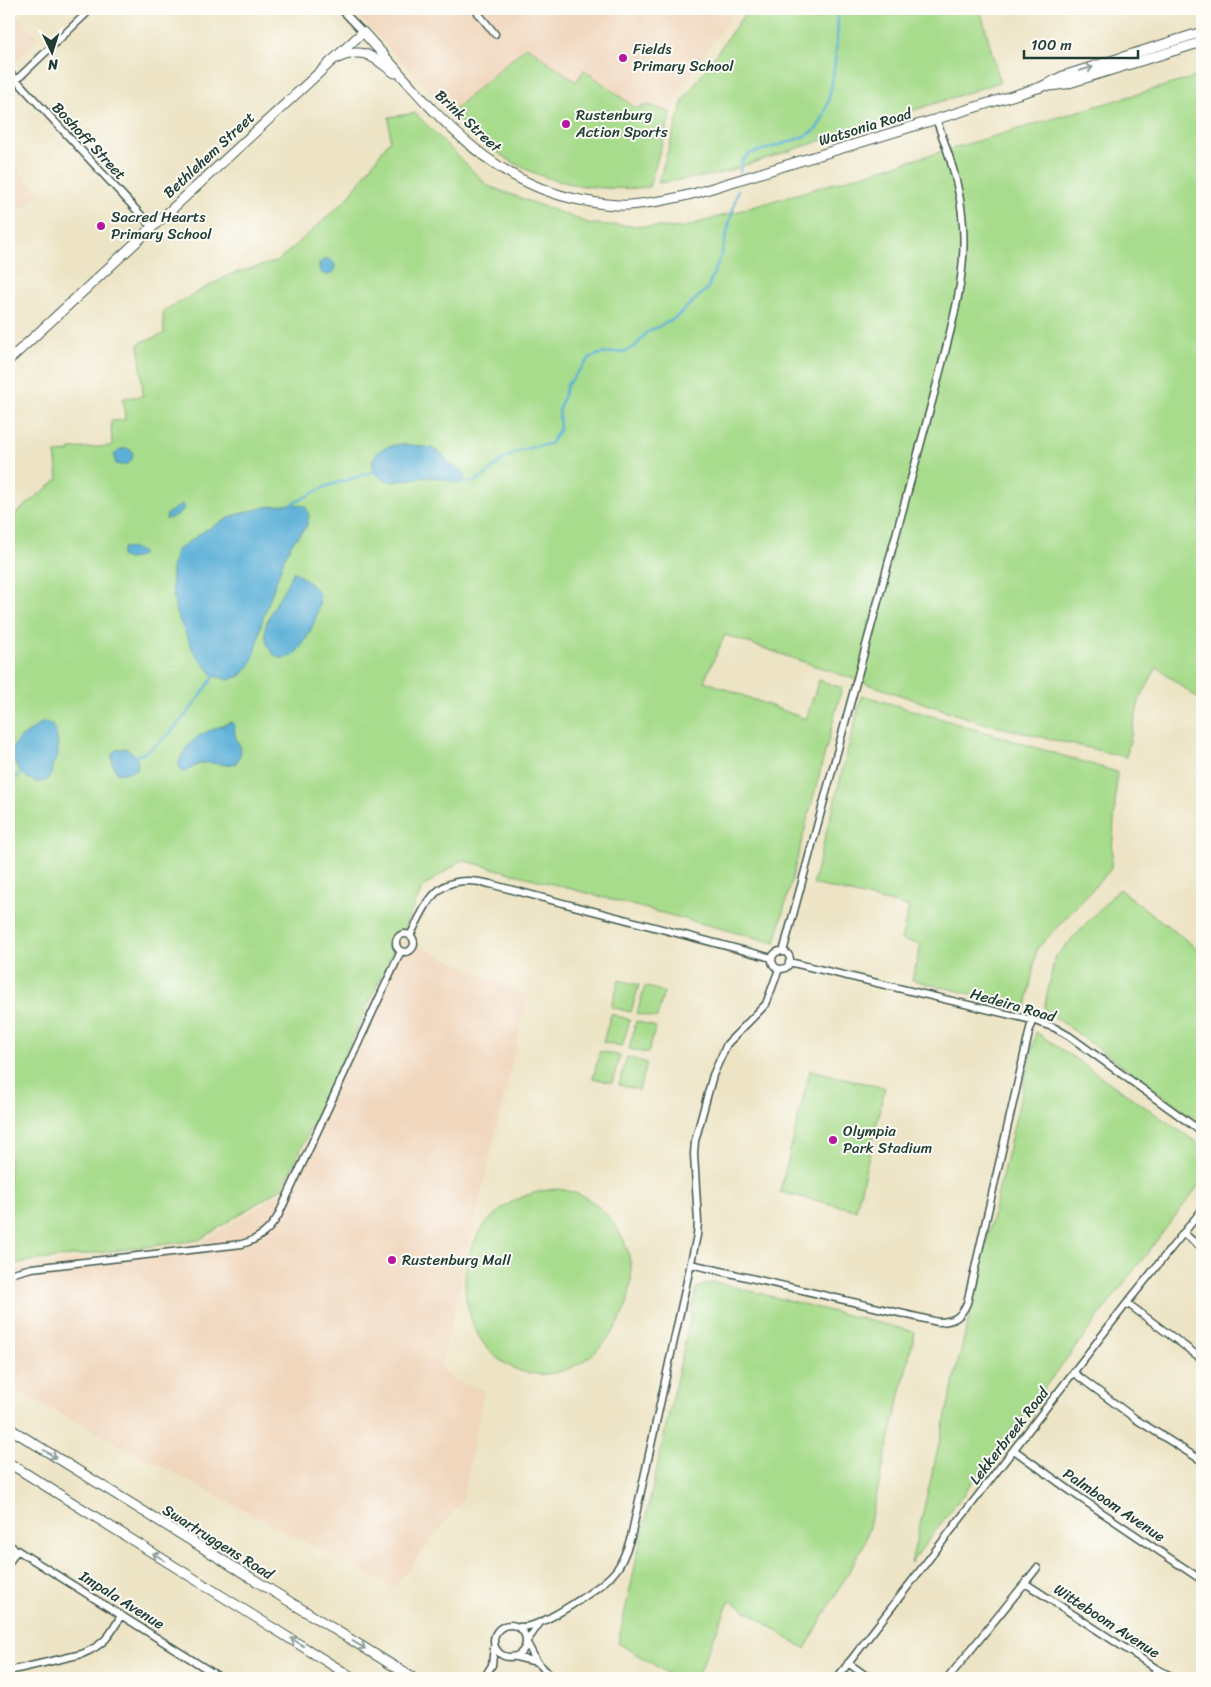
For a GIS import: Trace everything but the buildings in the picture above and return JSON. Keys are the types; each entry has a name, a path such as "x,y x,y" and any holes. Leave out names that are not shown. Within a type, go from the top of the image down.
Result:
{"main road":[{"name":"Bethlehem Street","path":"9,360 363,32"},
{"name":"Brink Street","path":"363,32 454,131 496,166 516,178 541,189 570,198 607,204 628,205 654,202 696,193"},
{"name":"Watsonia Road","path":"696,193 1041,87 1063,76 1202,32"},
{"name":"Watsonia Road","path":"1041,87 1066,84 1202,42"},
{"path":"332,60 353,52 365,53 406,80"},
{"name":"Swartruggens Road","path":"9,1428 413,1678"},
{"path":"9,1463 353,1678"}],"street":[{"path":"9,87 91,9"},
{"name":"Brink Street","path":"341,9 363,32"},
{"path":"477,9 478,13 495,34"},
{"name":"Boshoff Street","path":"9,72 152,227"},
{"path":"783,952 956,308 961,278 964,226 960,194 952,164 936,119"},
{"path":"410,936 430,898 436,891 447,885 475,880 772,958"},
{"path":"405,934 410,936 413,946 407,952 401,951 397,947 398,939 405,934"},
{"path":"9,1274 32,1268 242,1244 252,1241 268,1231 278,1216 401,951"},
{"path":"777,952 783,952 788,955 789,962 785,968 779,968 774,966 772,958 777,952"},
{"name":"Hedeira Road","path":"789,962 1032,1020 1055,1028 1069,1036 1202,1132"},
{"path":"484,1678 492,1665 494,1640 498,1630 507,1626 526,1626 542,1621 587,1595 616,1570 624,1556 631,1537 691,1264 698,1222 694,1167 695,1141 712,1075 728,1044 766,1004 779,968"},
{"path":"691,1264 938,1322 948,1322 957,1318 967,1303 1032,1020"},
{"name":"Lekkerbreek Road","path":"837,1678 1202,1210"},
{"path":"1183,1233 1202,1248"},
{"path":"1128,1303 1202,1359"},
{"path":"1074,1373 1137,1420 1202,1461"},
{"name":"Palmboom Avenue","path":"1014,1450 1079,1497 1202,1580"},
{"name":"Impala Avenue","path":"9,1545 221,1678"},
{"path":"9,1563 17,1550"},
{"path":"948,1678 1037,1568"},
{"name":"Witteboom Avenue","path":"1025,1582 1157,1669 1175,1678"},
{"path":"9,1671 82,1654 93,1649 102,1644 110,1635 121,1614"},
{"path":"515,1657 524,1651 527,1642 542,1621"},
{"path":"517,1626 524,1632 537,1662 553,1678"},
{"path":"494,1646 505,1657 515,1657 537,1662"},
{"path":"492,1665 505,1657"},
{"path":"848,1663 869,1678"},
{"path":"1150,1678 1157,1669"}],"shaded area":[{"name":"Fields Primary School","path":"352,9 736,9 680,90 671,113 649,105 636,108 584,70 577,82 527,46 450,113"},
{"path":"13,10 39,38 16,60 9,52 9,14"},
{"path":"9,160 40,194 9,221"},
{"path":"403,939 528,995 441,1366 453,1380 484,1390 462,1501 394,1588 9,1387 9,1269 200,1243 285,1190"}],"green space":[{"path":"748,9 980,9 1000,82 716,175 658,183 683,101"},
{"name":"Rustenburg Action Sports","path":"527,46 576,82 584,70 636,108 649,105 671,113 649,187 612,188 575,185 539,175 506,158 450,113"},
{"path":"1202,75 1202,702 1157,667 1139,701 1126,757 982,723 725,635 704,681 806,719 819,680 842,688 775,943 462,860 423,887 283,1187 199,1240 9,1264 9,519 58,479 55,453 69,452 70,449 112,446 111,421 125,420 123,398 143,396 139,343 164,334 163,311 231,274 278,261 346,200 390,140 389,117 415,113 488,186 591,224 681,228"},
{"path":"862,695 1117,772 1111,869 1037,949 1026,1007 912,980 921,945 901,940 909,907 813,884"},
{"path":"1119,889 1202,952 1202,1124 1044,1009 1055,957"},
{"path":"619,980 639,985 631,1012 611,1007"},
{"path":"645,986 664,992 657,1018 637,1014"},
{"path":"611,1014 630,1020 622,1046 603,1042"},
{"path":"636,1021 656,1027 648,1053 629,1049"},
{"path":"1036,1032 1202,1146 1202,1181 911,1563"},
{"path":"600,1051 620,1056 612,1083 593,1078"},
{"path":"627,1057 647,1063 639,1090 619,1085"},
{"name":"Olympia Park Stadium","path":"810,1070 885,1088 856,1210 780,1192"},
{"path":"557,1189 573,1192 587,1198 611,1220 628,1253 630,1287 621,1319 602,1346 576,1365 546,1374 516,1369 487,1348 477,1334 471,1318 465,1285 467,1263 473,1244 484,1227 498,1212 515,1201 535,1193"},
{"path":"714,1282 915,1332 865,1543 805,1649 730,1600 696,1678 675,1678 618,1643 697,1288"}],"water":[{"path":"327,259 335,267 327,275 319,267"},
{"path":"403,444 432,448 443,455 451,465 462,470 465,477 464,481 455,482 430,477 391,481 382,479 375,472 372,463 376,454 381,450"},
{"path":"126,448 132,451 131,461 126,464 116,464 114,455 119,450"},
{"path":"182,504 184,507 179,514 166,519 167,514"},
{"path":"292,504 305,506 309,515 306,527 292,543 284,559 262,621 256,650 251,663 241,676 229,680 214,676 195,654 176,613 172,587 172,567 176,551 204,531 235,515 265,507"},
{"path":"123,548 134,549 143,554 136,558 127,559 121,556"},
{"path":"294,571 315,588 319,595 318,610 307,638 296,652 284,658 273,654 269,648 265,628"},
{"path":"45,722 51,724 55,732 58,754 50,777 43,782 36,782 23,774 14,761 12,754 13,748 21,737"},
{"path":"230,722 235,725 236,739 241,750 236,763 228,765 204,763 182,772 179,768 180,761 193,741"},
{"path":"124,748 137,758 138,765 137,769 118,773 113,764 112,754 116,750"}],"waterway":[{"path":"740,172 742,161 749,154 810,134 821,122 834,73 838,9"},
{"path":"456,483 478,480 503,460 514,454 532,447 550,444 560,429 559,410 567,385 590,358 600,354 626,351 636,346 646,333 675,318 707,289 721,256 738,190"},
{"path":"292,504 327,486 373,472"},
{"path":"134,757 157,744 179,723 214,676"},
{"path":"9,784 22,772"}],"place":[{"name":"Fields Primary School","path":"623,58"},
{"name":"Rustenburg Action Sports","path":"566,124"},
{"name":"Sacred Hearts Primary School","path":"101,226"},
{"name":"Olympia Park Stadium","path":"833,1140"},
{"name":"Rustenburg Mall","path":"392,1260"}]}
